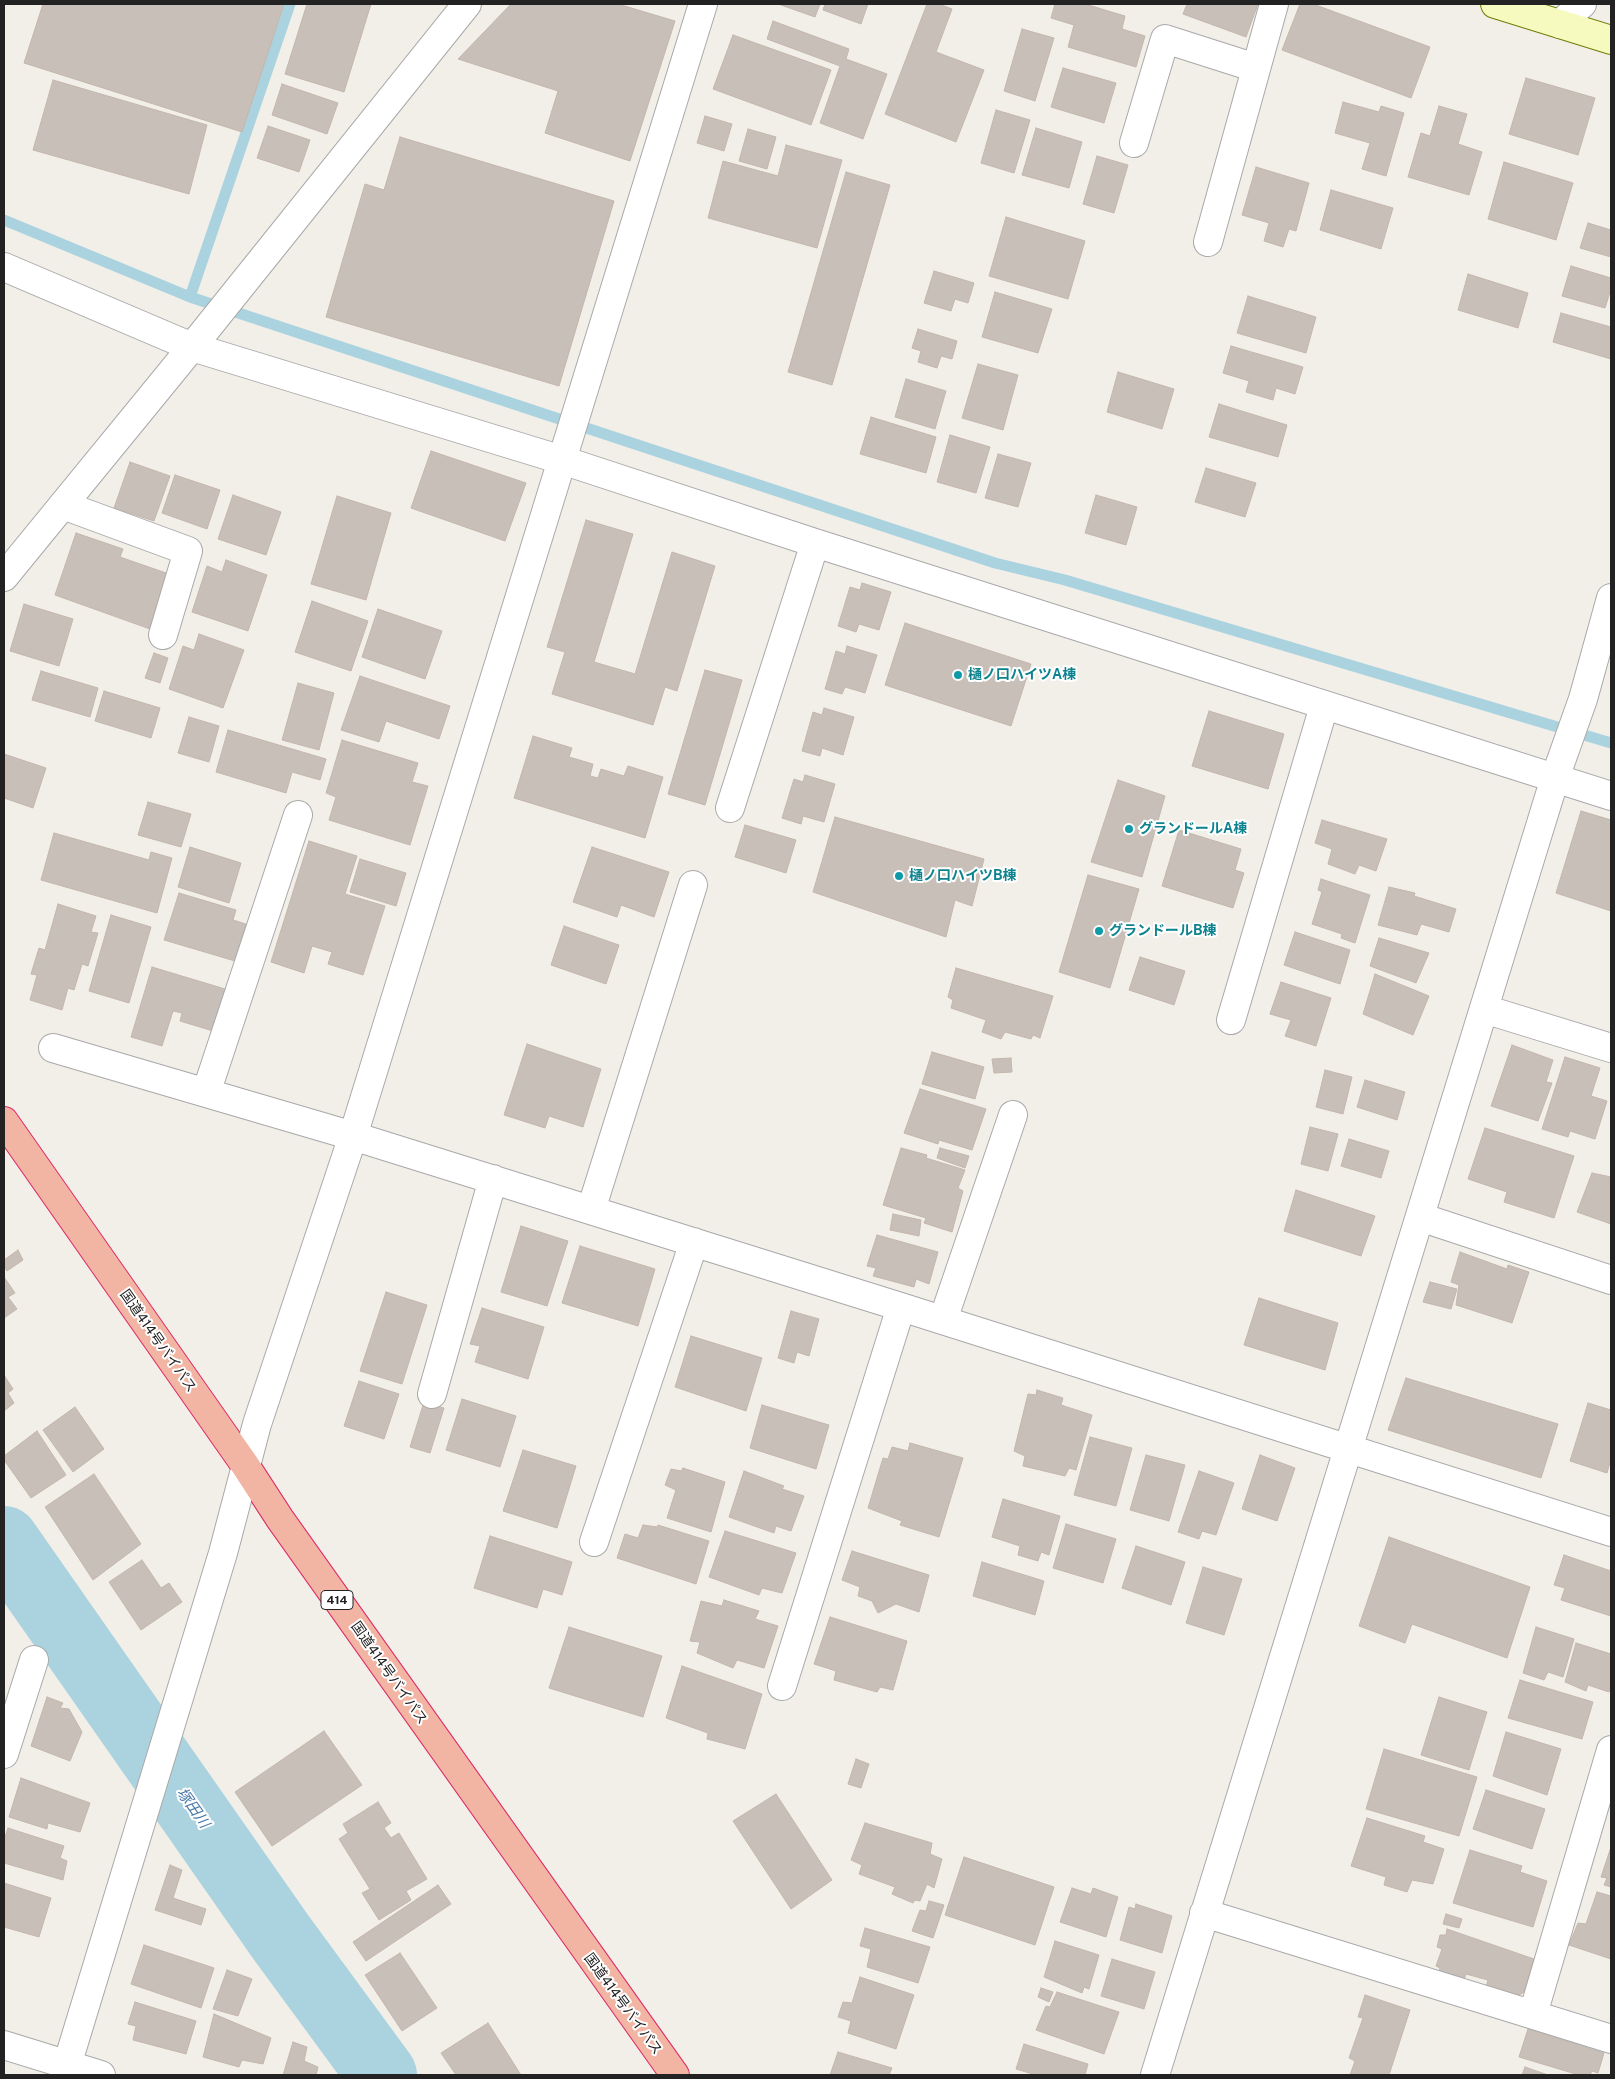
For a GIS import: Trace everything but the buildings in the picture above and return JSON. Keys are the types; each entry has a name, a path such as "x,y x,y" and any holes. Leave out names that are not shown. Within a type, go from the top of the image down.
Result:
{"highway":[{"name":"国道414号バイパス","path":"4,1121 245,1465 285,1527 675,2075"}],"main road":[{"path":"1495,4 1611,40"}],"street":[{"path":"4,577 192,347 467,4"},
{"path":"66,2070 223,1553 245,1465 354,1136 704,4"},
{"path":"1208,242 1274,4"},
{"path":"1560,24 1582,4"},
{"path":"1134,143 1165,39 1256,68"},
{"path":"4,267 192,347 562,460 1324,706 1559,767 1611,796"},
{"path":"63,505 188,552 163,635"},
{"path":"730,808 816,543"},
{"path":"1155,2075 1559,767 1583,699 1611,598"},
{"path":"1231,1020 1324,706"},
{"path":"206,1092 298,815"},
{"path":"591,1210 693,885"},
{"path":"1484,1009 1611,1048"},
{"path":"53,1048 354,1136 493,1179 1611,1532"},
{"path":"943,1320 1013,1115"},
{"path":"432,1394 493,1179"},
{"path":"1420,1217 1611,1280"},
{"path":"594,1542 694,1242"},
{"path":"782,1686 901,1307"},
{"path":"4,1754 34,1660"},
{"path":"1533,2014 1611,1750"},
{"path":"1204,1913 1611,2038"},
{"path":"4,2045 66,2070 101,2075"}],"waterway":[{"path":"190,297 290,4"},
{"path":"4,220 190,297 995,563 1065,580 1611,743"},
{"name":"塚田川","path":"4,1541 280,1936 382,2075"}],"place":[{"name":"樋ノ口ハイツA棟","path":"958,675"},
{"name":"グランドールA棟","path":"1129,829"},
{"name":"樋ノ口ハイツB棟","path":"899,876"},
{"name":"グランドールB棟","path":"1099,931"}]}
